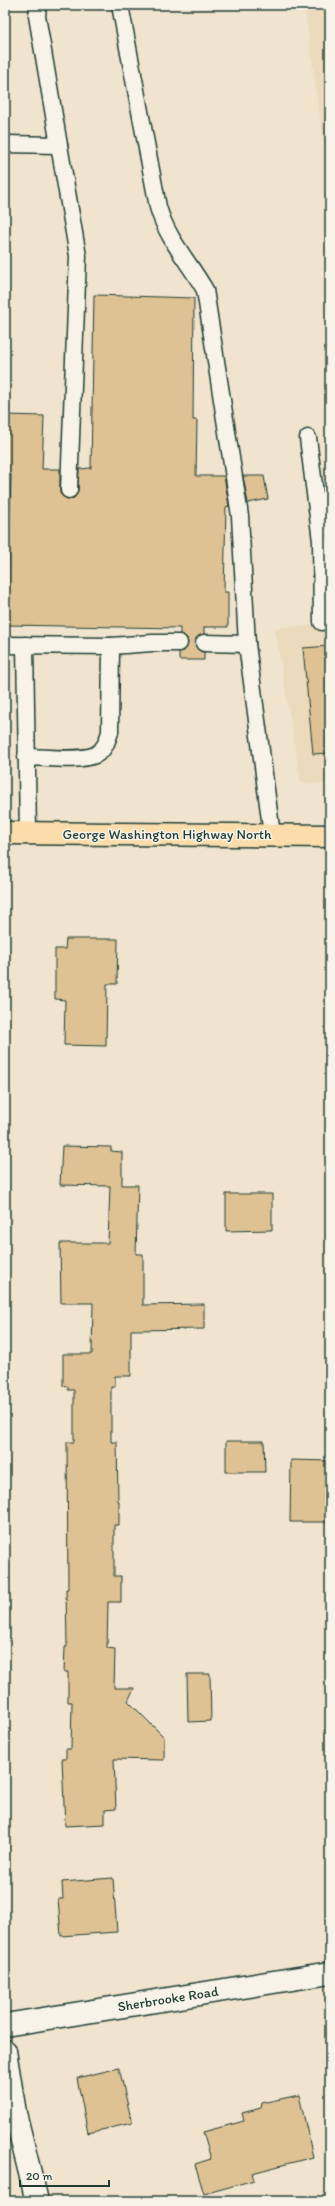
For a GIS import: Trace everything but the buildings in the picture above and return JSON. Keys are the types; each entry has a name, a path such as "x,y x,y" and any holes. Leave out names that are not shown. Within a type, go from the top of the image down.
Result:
{"main road":[{"name":"George Washington Highway North","path":"5,832 330,836"}],"street":[{"name":"Sherbrooke Road","path":"5,2025 330,1973"},
{"path":"5,2051 15,2113 37,2201"}],"lane":[{"path":"38,5 37,16 78,256 69,490"},
{"path":"120,5 158,207 163,225 172,242 191,266 205,290 240,516 247,644 272,835"},
{"path":"5,144 59,145"},
{"path":"308,438 325,541 322,622"},
{"path":"5,645 111,646 152,642 180,643"},
{"path":"204,643 247,644"},
{"path":"25,645 28,833"},
{"path":"26,757 83,758 96,755 106,745 110,732 111,646"}],"shaded area":[{"path":"304,5 330,5 330,187"},
{"path":"330,624 330,784 301,783 275,628"}]}
